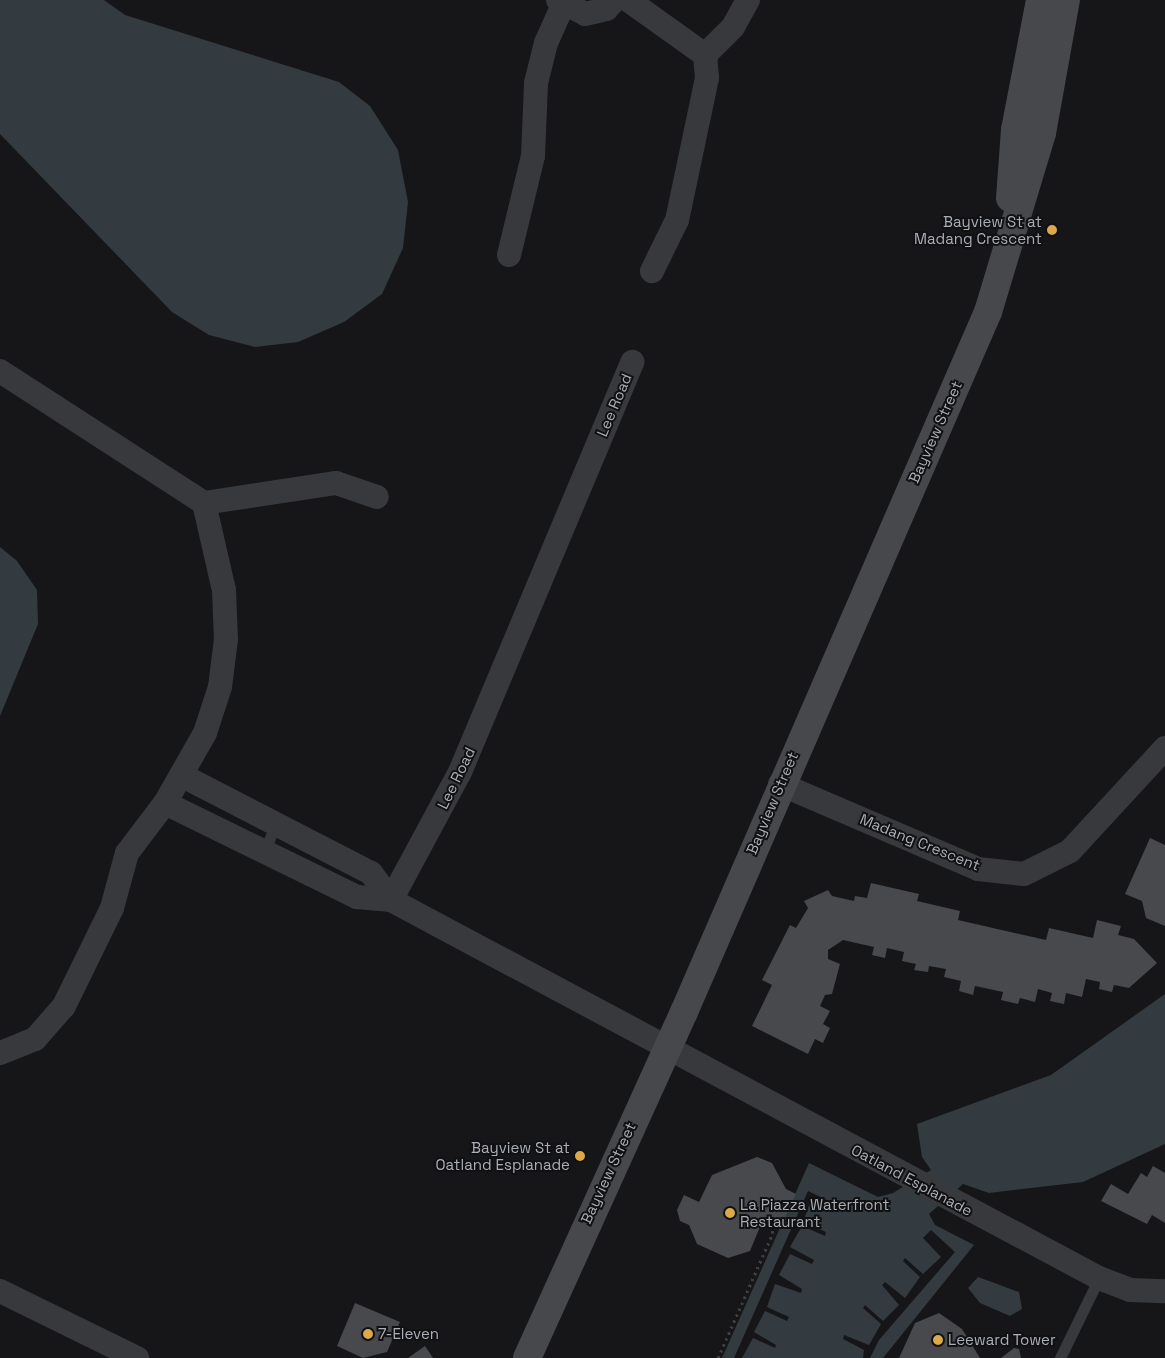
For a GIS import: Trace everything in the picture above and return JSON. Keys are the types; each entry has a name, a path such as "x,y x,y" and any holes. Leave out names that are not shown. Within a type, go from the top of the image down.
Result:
{"main road":[{"name":"Bayview Street","path":"1006,244 1015,130 1040,0"},
{"name":"Bayview Street","path":"527,1358 668,1046 780,784 988,312 1006,244 1042,133 1066,0"}],"street":[{"path":"509,254 533,156 536,83 546,43 561,3 585,14 606,9 615,0"},
{"path":"628,0 705,55 707,78 677,220 652,272"},
{"path":"705,55 733,27 748,0"},
{"name":"Lee Road","path":"391,900 460,772 632,362"},
{"path":"0,371 204,504 336,483 377,497"},
{"path":"0,1053 35,1039 64,1006 112,908 127,852 165,803 208,724 220,687 226,640 224,590 204,504"},
{"name":"Madang Crescent","path":"780,784 978,868 1024,874 1070,851 1165,748"},
{"path":"181,775 275,826 371,873 391,900"},
{"path":"165,803 357,897 391,900 668,1046"},
{"name":"Oatland Esplanade","path":"668,1046 825,1134 1099,1278 1130,1290 1165,1291"},
{"path":"0,1290 137,1358"}],"lane":[{"path":"264,852 275,826"},
{"path":"1060,1358 1099,1278"}],"path":[{"path":"718,1358 773,1233 767,1220"}],"shaded area":[{"path":"0,0 104,0 125,15 339,82 370,106 398,150 408,202 403,248 382,294 344,322 298,342 255,347 209,335 172,312 0,134"},
{"path":"0,547 17,561 37,590 38,624 0,716"},
{"path":"1165,994 1165,1144 1083,1182 989,1193 963,1184 929,1214 935,1225 974,1245 883,1358 722,1358 809,1163 878,1197 893,1193 931,1170 922,1157 917,1124 1051,1075"},
{"path":"978,1277 1019,1292 1022,1309 1010,1316 980,1303 968,1288"}],"pier":[{"path":"808,1191 838,1205 837,1208 811,1200 803,1222 826,1232 825,1236 802,1226 790,1247 814,1260 812,1264 790,1254 779,1275 802,1289 801,1293 775,1284 767,1307 789,1317 787,1321 765,1311 754,1332 776,1345 775,1348 753,1338 742,1358 734,1358"},
{"path":"931,1230 955,1252 879,1340 870,1358 863,1358 864,1350 843,1339 844,1335 869,1345 881,1324 863,1308 865,1305 883,1321 899,1305 882,1285 885,1282 905,1298 920,1277 903,1261 905,1258 923,1274 941,1257 923,1238"}],"building":[{"path":"1150,838 1165,845 1165,926 1146,918 1142,901 1125,894"},
{"path":"871,883 919,894 917,901 960,911 958,920 1046,940 1049,928 1093,938 1097,920 1121,926 1118,935 1134,939 1157,963 1129,988 1114,985 1112,992 1099,989 1100,982 1086,979 1082,997 1066,993 1064,1004 1050,1001 1052,993 1038,989 1035,1002 1020,998 1018,1004 1001,1000 1003,992 975,986 973,995 959,991 961,981 944,977 946,969 929,966 928,972 914,970 916,964 902,961 904,952 887,948 885,958 872,955 874,947 843,940 828,950 828,959 840,964 832,994 825,995 820,1006 830,1011 823,1024 830,1028 823,1043 815,1039 808,1054 752,1026 772,985 762,980 790,925 796,928 808,908 804,901 828,890 832,896 854,901 855,896 867,898"},
{"path":"757,1157 772,1163 786,1189 796,1194 783,1222 773,1218 762,1222 750,1251 728,1258 697,1244 689,1225 680,1221 677,1210 684,1195 699,1202 712,1175"},
{"path":"1153,1166 1165,1173 1165,1223 1152,1215 1147,1224 1101,1201 1111,1184 1128,1194 1141,1173 1147,1177"},
{"name":"7-Eleven","path":"355,1303 400,1322 387,1352 363,1358 337,1346"},
{"name":"Leeward Tower","path":"939,1313 962,1329 980,1358 899,1358 915,1323"},
{"path":"425,1346 433,1358 408,1358"},
{"path":"1014,1348 1019,1349 1021,1358 1001,1358"}],"place":[{"name":"Bayview St at Madang Crescent","path":"1052,230"},
{"name":"Bayview St at Oatland Esplanade","path":"580,1156"},
{"name":"La Piazza Waterfront Restaurant","path":"730,1213"},
{"name":"7-Eleven","path":"368,1334"},
{"name":"Leeward Tower","path":"938,1340"}]}
